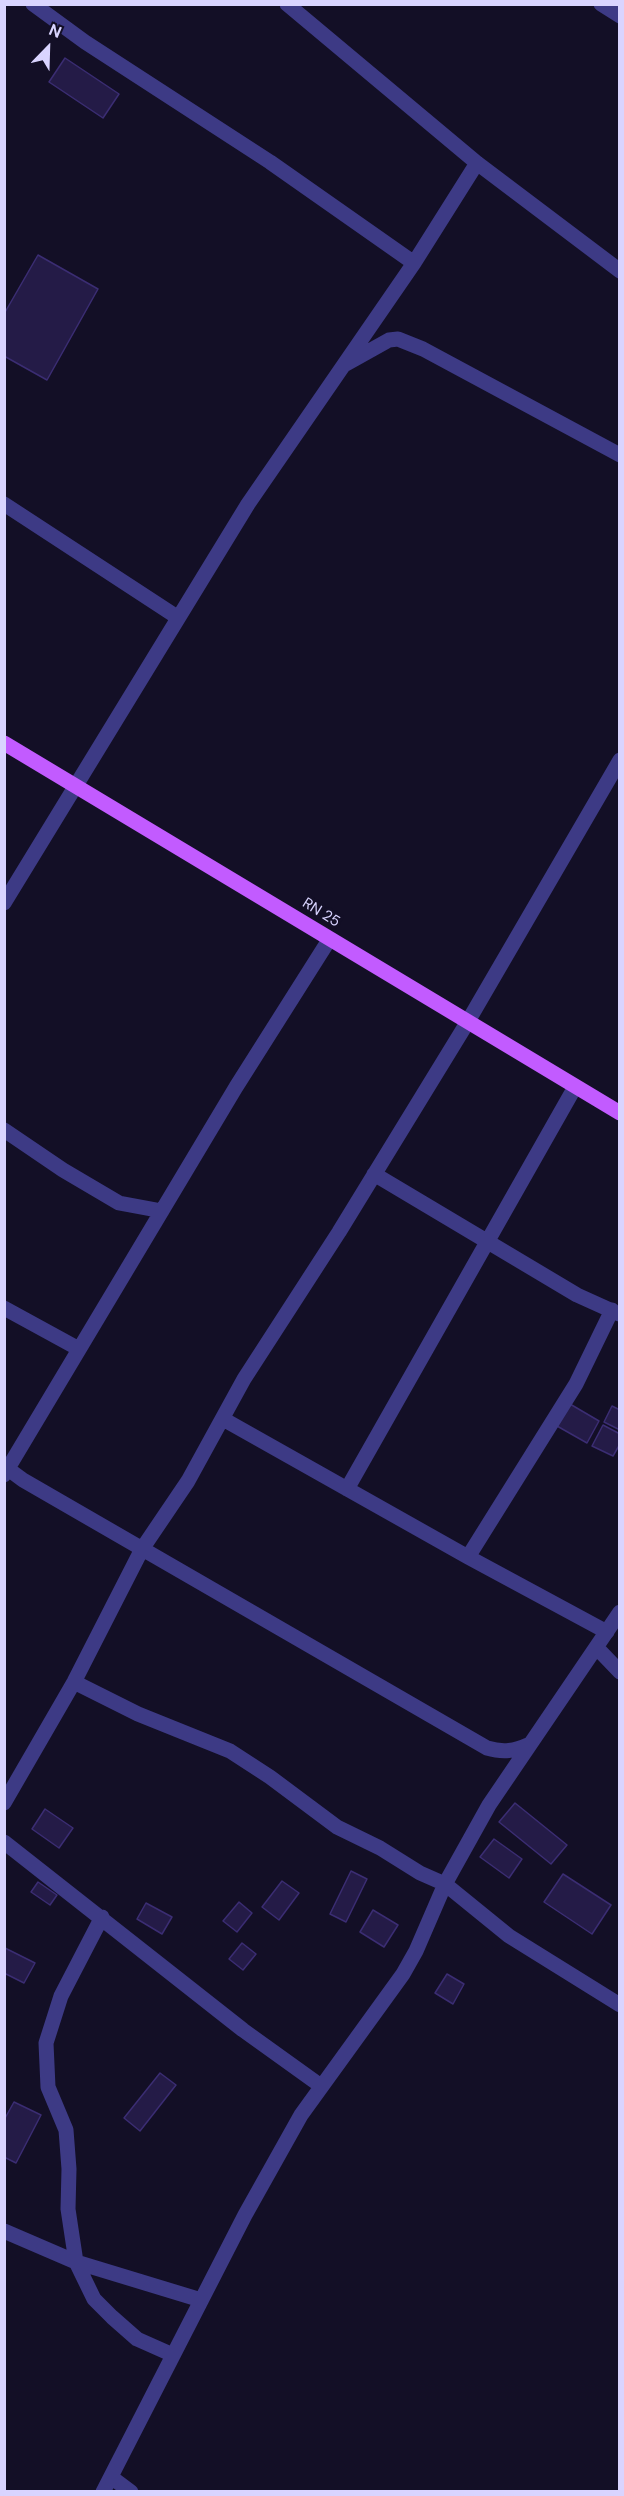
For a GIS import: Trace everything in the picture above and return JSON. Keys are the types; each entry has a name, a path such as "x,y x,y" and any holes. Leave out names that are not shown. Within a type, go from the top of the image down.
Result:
{"main road":[{"name":"RN 25","path":"4,743 620,1113"}],"street":[{"path":"33,4 85,42 270,162 414,263"},
{"path":"287,4 477,163 620,271"},
{"path":"601,4 620,16"},
{"path":"4,903 248,504 414,263 477,163"},
{"path":"341,367 390,340 398,339 423,349 620,455"},
{"path":"4,504 177,617"},
{"path":"4,1803 74,1682 142,1549 188,1481 244,1379 467,1023 620,760"},
{"path":"329,940 242,1077 6,1470 487,1748 502,1752 530,1744"},
{"path":"347,1489 575,1087"},
{"path":"4,1130 63,1170 119,1203 162,1211"},
{"path":"374,1174 577,1295 616,1312 576,1384 468,1557"},
{"path":"4,1308 79,1349"},
{"path":"224,1419 468,1557 607,1632"},
{"path":"103,2492 201,2300 296,2125 321,2086 403,1974 416,1951 445,1884 489,1805 620,1612"},
{"path":"597,1648 620,1672"},
{"path":"74,1682 138,1714 230,1751 270,1777 337,1827 380,1848 420,1873 445,1884 509,1936 620,2006"},
{"path":"4,1842 225,2016 321,2086"},
{"path":"102,1917 62,1996 46,2043 48,2087 66,2130 69,2169 68,2209 76,2262 94,2299 112,2317 137,2339 173,2355"},
{"path":"4,2231 76,2262 201,2300"},
{"path":"111,2477 131,2492"}],"building":[{"path":"65,58 119,94 103,118 49,82"},
{"path":"38,255 98,289 47,380 4,356 4,314"},
{"path":"570,1404 599,1421 587,1443 557,1426"},
{"path":"612,1406 620,1410 620,1430 604,1422"},
{"path":"603,1425 620,1434 620,1444 613,1456 592,1446"},
{"path":"515,1803 567,1845 551,1864 499,1822"},
{"path":"45,1809 73,1828 59,1848 32,1829"},
{"path":"494,1839 522,1859 509,1878 480,1857"},
{"path":"351,1871 367,1879 346,1922 330,1914"},
{"path":"563,1874 611,1905 592,1934 544,1902"},
{"path":"282,1881 299,1893 279,1920 262,1907"},
{"path":"38,1882 57,1895 50,1905 31,1892"},
{"path":"239,1902 252,1913 237,1932 223,1921"},
{"path":"146,1903 172,1917 162,1934 137,1919"},
{"path":"373,1910 398,1925 384,1947 360,1932"},
{"path":"242,1943 256,1954 243,1970 229,1959"},
{"path":"5,1948 35,1963 24,1983 4,1973"},
{"path":"447,1974 464,1984 453,2004 435,1993"},
{"path":"160,2073 176,2085 140,2131 124,2118"},
{"path":"14,2102 41,2115 16,2163 4,2157 4,2120"}]}
